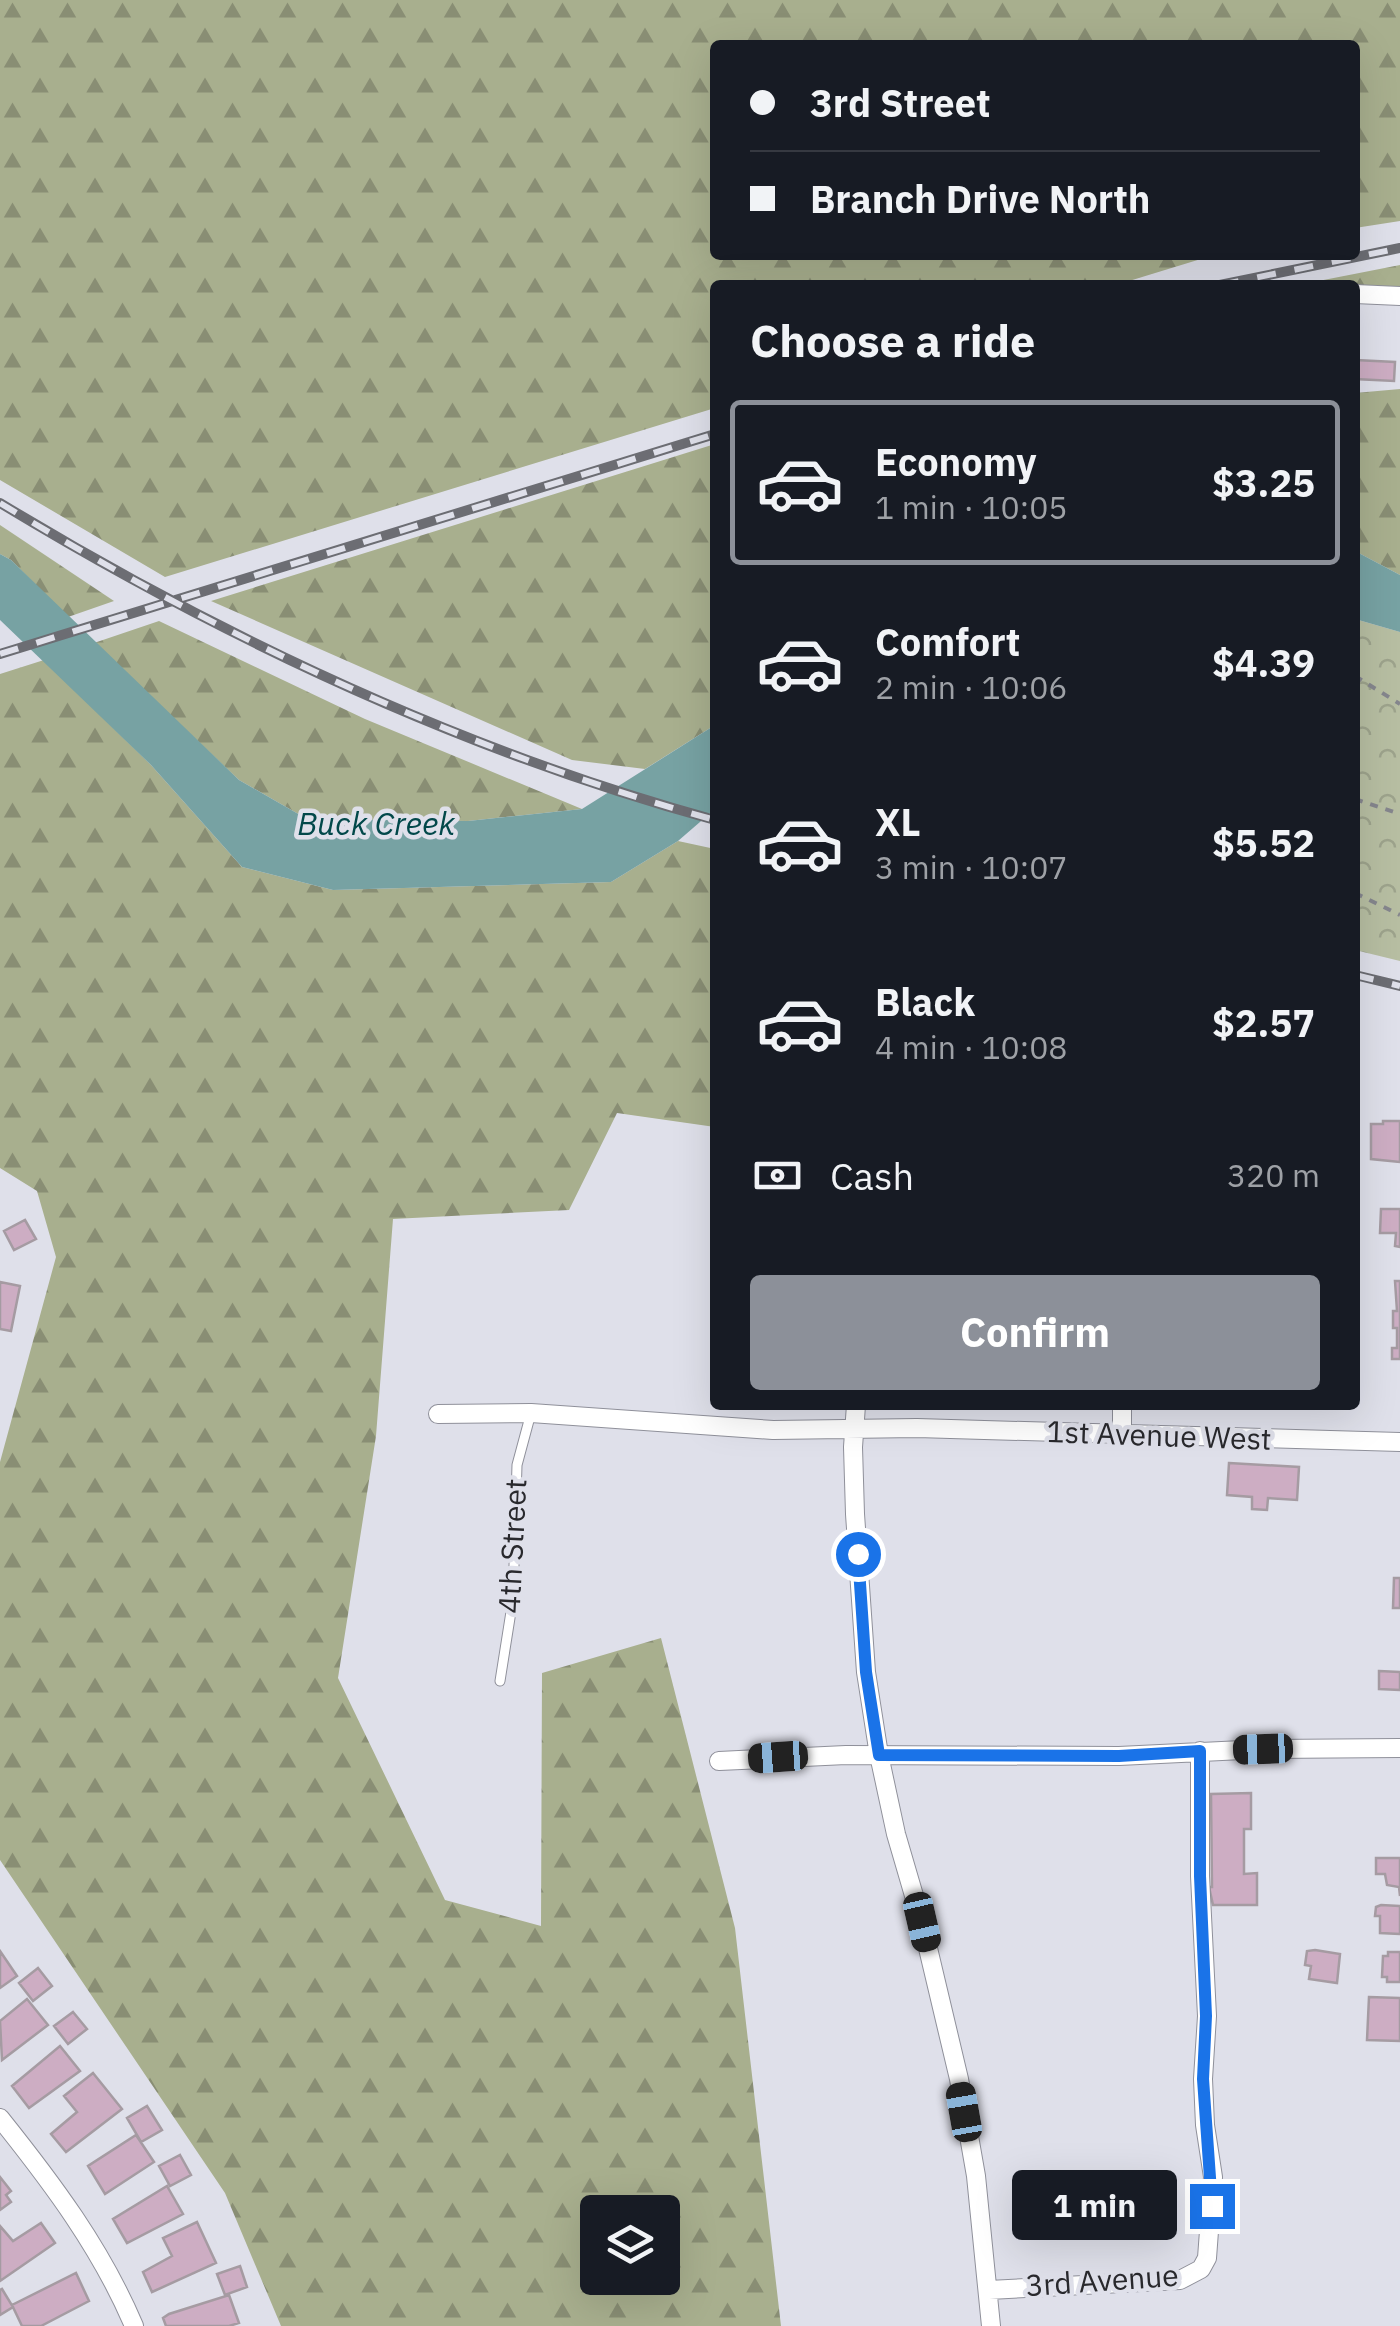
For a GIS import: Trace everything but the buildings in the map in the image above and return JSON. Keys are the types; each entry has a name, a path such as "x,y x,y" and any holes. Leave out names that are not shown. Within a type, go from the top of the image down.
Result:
{"street":[{"path":"1360,294 1400,296"},
{"path":"856,1410 853,1447 866,1672 879,1755 959,2079 976,2176 992,2326"},
{"path":"1122,1410 1122,1434"},
{"name":"1st Avenue West","path":"438,1414 531,1413 698,1427 1400,1442"},
{"path":"719,1761 1400,1748"},
{"name":"3rd Avenue","path":"990,2290 1180,2280 1200,2269 1206,2258 1212,2177 1203,2079 1206,2016 1200,1751"},
{"path":"0,2118 64,2199 134,2326"}],"lane":[{"name":"4th Street","path":"500,1681 513,1599 517,1465 531,1413"}],"path":[{"path":"1360,679 1400,704"},
{"path":"1360,802 1400,814"},
{"path":"1360,896 1400,915"}],"green space":[{"path":"0,0 1400,0 1400,221 1360,227 1360,40 710,40 710,260 1198,260 1132,280 710,280 710,410 165,577 0,480"},
{"path":"1400,265 1400,292 1360,288 1360,280 1324,280"},
{"path":"1400,389 1400,575 1360,554 1360,393"},
{"path":"710,446 710,728 645,769 572,760 211,601"},
{"path":"0,525 114,601 68,617 11,560 0,554"},
{"path":"1360,620 1400,632 1400,961 1360,951"},
{"path":"159,621 365,719 582,809 468,821 307,819 239,780 94,643"},
{"path":"44,660 151,765 242,867 333,890 611,882 678,841 710,848 710,1126 617,1113 569,1210 393,1219 376,1436 338,1678 445,1900 541,1926 542,1673 661,1638 735,1928 781,2326 281,2326 225,2193 0,1860 0,1462 56,1257 37,1191 0,1168 0,674"}],"water":[{"name":"Buck Creek","path":"0,554 11,560 239,780 307,819 468,821 582,809 710,728 710,813 678,841 611,882 333,890 242,867 151,765 0,620"},
{"path":"1360,554 1400,575 1400,632 1360,620"}],"railway":[{"path":"1360,256 1400,248"},
{"path":"1244,280 1342,260"},
{"path":"0,654 710,436"},
{"path":"0,503 170,600 347,686 528,760 710,819"},
{"path":"1360,976 1400,986"}],"route":[{"path":"858,1554 866,1672 879,1755 1119,1756 1200,1751 1206,2016 1203,2079 1212,2206"}]}
